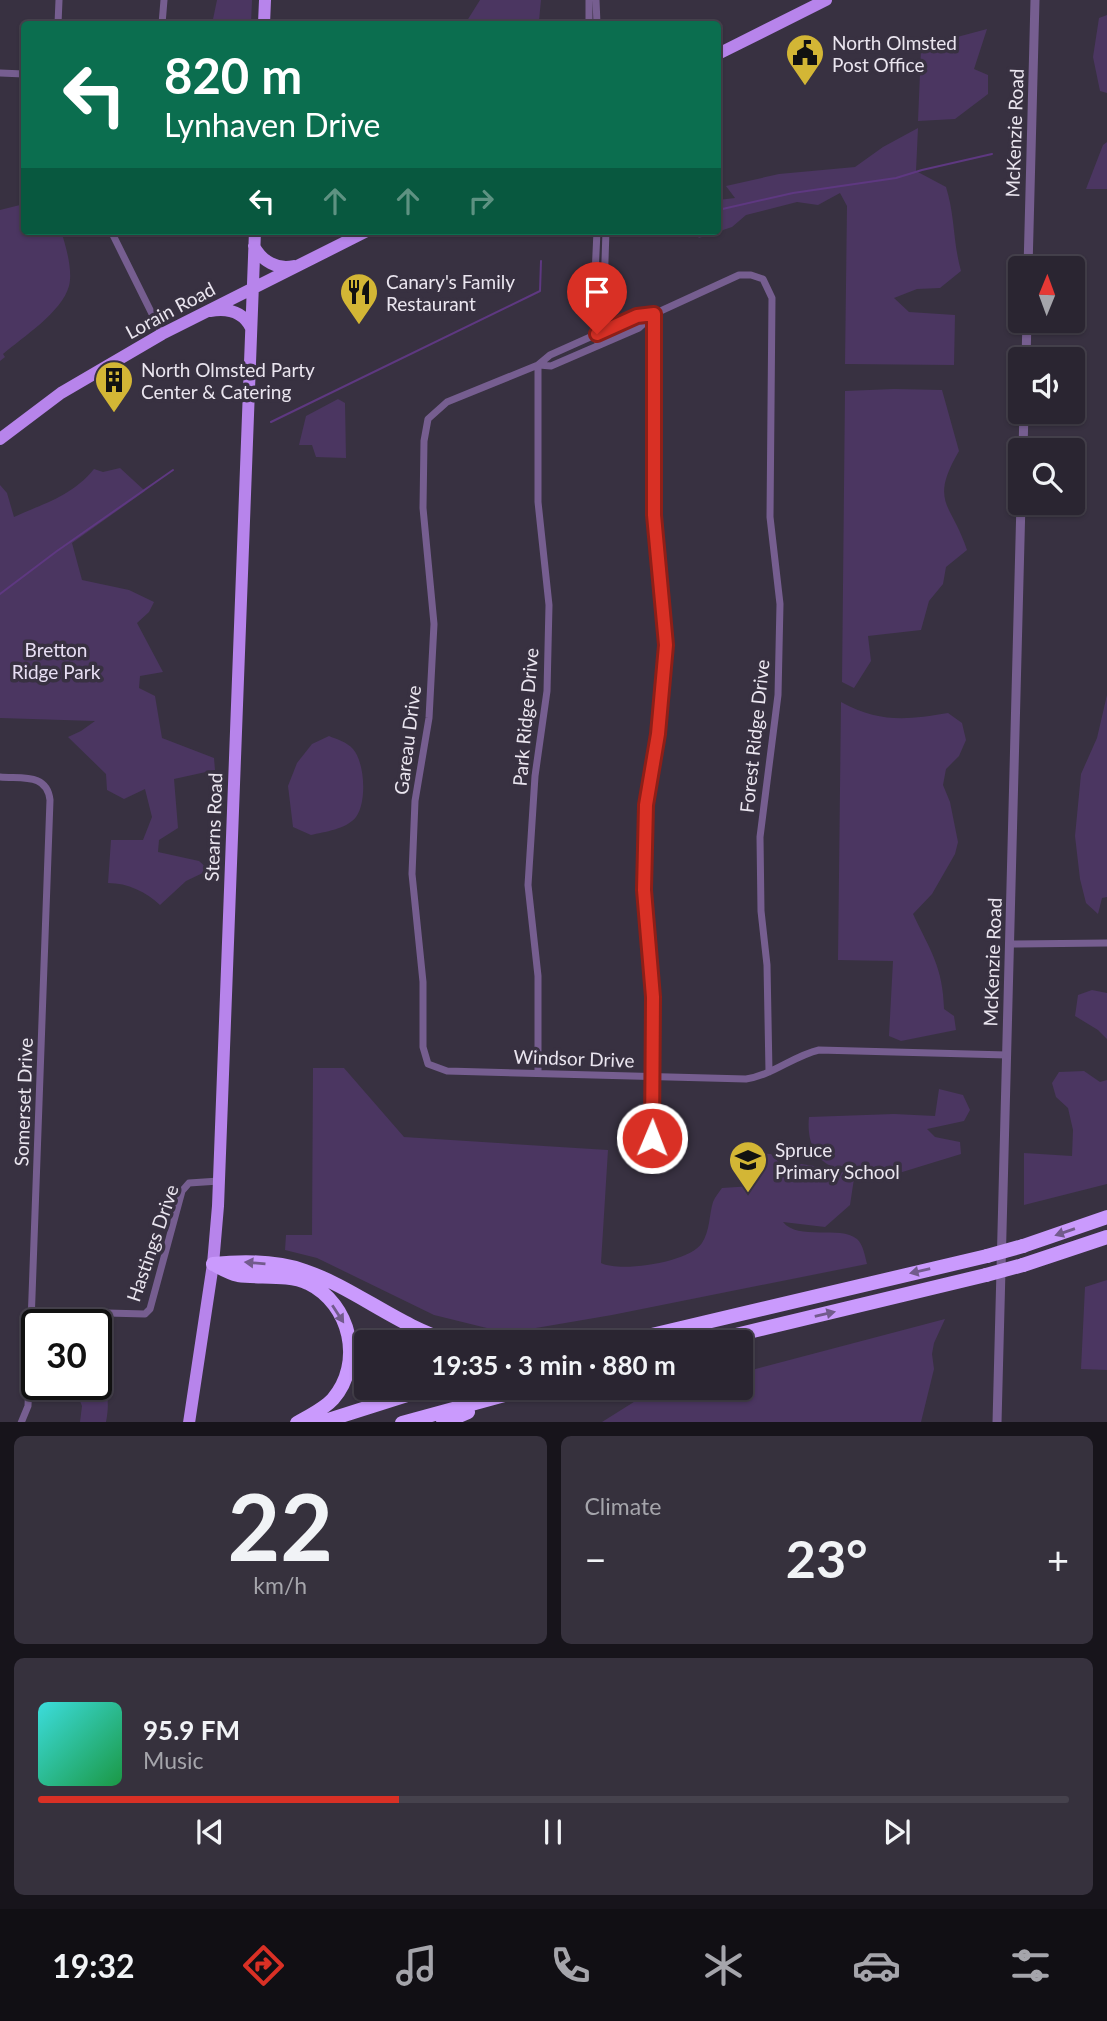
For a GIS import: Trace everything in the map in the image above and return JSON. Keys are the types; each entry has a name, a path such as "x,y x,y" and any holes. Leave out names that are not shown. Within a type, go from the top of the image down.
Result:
{"highway":[{"path":"673,1330 987,1256 1107,1217"},
{"path":"753,1331 986,1275 1107,1237"},
{"path":"213,1264 234,1261 277,1265 304,1271 418,1330"},
{"path":"213,1264 235,1274 307,1283 327,1297 343,1318 351,1340 351,1359 345,1378 332,1399 298,1422"},
{"path":"322,1422 391,1400"},
{"path":"406,1422 485,1400"},
{"path":"445,1422 498,1400"}],"main road":[{"path":"264,21 265,0"},
{"path":"721,52 826,0"},
{"name":"Stearns Road","path":"189,1422 213,1264 219,1181 255,235"},
{"name":"Lorain Road","path":"0,439 61,393 162,334 360,235"},
{"path":"254,246 260,256 271,263 289,268 298,265"},
{"path":"207,311 232,311 247,319 251,328"}],"street":[{"path":"58,21 59,0"},
{"path":"162,21 163,0"},
{"path":"592,10 596,0"},
{"name":"McKenzie Road","path":"1028,256 1035,0"},
{"path":"0,73 21,74"},
{"path":"113,235 162,334"},
{"path":"597,235 593,320 598,332"},
{"path":"598,345 598,332 603,319 606,235"},
{"name":"Forest Ridge Drive","path":"654,314 739,275 763,279 772,298 770,517 779,604 778,695 760,837 769,1072"},
{"path":"538,365 550,355 598,332 637,316 654,314"},
{"path":"538,365 551,366 639,328 654,314"},
{"path":"652,1138 653,997 644,890 646,805 658,734 666,645 654,515 654,314"},
{"name":"Gareau Drive","path":"428,1064 424,1046 423,982 412,874 415,801 429,718 434,624 423,508 428,419 447,402 538,365"},
{"name":"Park Ridge Drive","path":"538,365 538,502 549,605 547,691 535,776 528,885 538,976 538,1072"},
{"name":"McKenzie Road","path":"997,1422 1021,515"},
{"name":"Somerset Drive","path":"0,778 44,783 51,800 31,1309"},
{"path":"1011,944 1107,943"},
{"name":"Windsor Drive","path":"428,1064 447,1071 746,1079 769,1072 806,1053 820,1050 1007,1055"},
{"name":"Hastings Drive","path":"112,1313 145,1314 150,1309 182,1191 189,1183 219,1181"},
{"name":"Somerset Drive","path":"21,1422 28,1400"}],"green space":[{"path":"217,0 252,0 251,21 213,21"},
{"path":"480,0 541,0 539,21 467,21"},
{"path":"1107,15 1107,93 1100,91 1093,57 1099,18"},
{"path":"987,29 974,69 988,75 988,94 955,119 918,121 921,49 939,46 946,40"},
{"path":"918,128 916,171 946,187 961,271 940,288 917,289 894,298 909,312 955,315 954,365 845,364 847,206 840,193 818,205 797,202 746,215 732,227 721,231 721,200 735,198 726,186 779,174 855,167 883,147"},
{"path":"1107,142 1107,189 1086,189 1103,145"},
{"path":"21,205 21,235 62,235 70,280 59,305 3,354 5,357 0,361 0,210"},
{"path":"942,390 959,451 945,482 944,493 967,550 946,567 943,584 929,601 921,630 868,636 871,661 854,688 842,682 845,391"},
{"path":"338,399 345,403 346,458 316,457 312,445 299,445 306,416"},
{"name":"Bretton Ridge Park","path":"120,468 145,491 72,543 82,580 129,590 154,602 149,612 137,623 163,672 140,676 139,688 155,696 162,738 214,758 215,770 174,779 178,828 159,840 158,852 199,861 209,870 186,881 160,905 136,889 108,883 111,840 143,840 152,817 145,789 124,799 107,790 106,774 68,737 95,721 0,718 0,485 7,493 14,517 77,486 94,469 103,472"},
{"path":"1107,695 1107,897 1102,898 1098,914 1086,903 1075,836 1081,774 1097,738"},
{"path":"841,702 881,717 906,718 948,713 962,723 966,740 959,756 946,769 943,785 950,802 958,842 955,854 932,894 913,914 934,959 941,982 944,1009 954,1016 956,1030 901,1041 889,1036 893,961 838,960"},
{"path":"329,736 348,744 357,755 362,773 362,802 352,821 311,835 293,827 288,786 297,763 312,744"},
{"path":"1092,990 1107,993 1107,1039 1075,1016 1078,995"},
{"path":"313,1068 344,1068 404,1137 608,1150 601,1263 624,1267 655,1264 695,1250 705,1238 713,1202 722,1188 752,1186 752,1153 771,1154 789,1173 801,1164 852,1172 831,1166 815,1152 810,1138 809,1117 894,1114 935,1116 939,1089 963,1095 970,1110 964,1121 927,1129 935,1137 960,1142 961,1154 886,1177 855,1172 850,1205 825,1227 783,1222 798,1231 850,1235 861,1244 867,1264 612,1315 524,1330 495,1330 434,1315 317,1258 285,1250 286,1235 312,1235"},
{"path":"1084,1071 1100,1082 1107,1080 1107,1184 1024,1205 1024,1153 1072,1156 1073,1130 1068,1108 1056,1097 1052,1083 1059,1072"},
{"path":"1107,1280 1107,1370 1081,1369 1085,1287"},
{"path":"945,1319 934,1343 934,1369 921,1422 602,1422 637,1400 753,1400 753,1370"},
{"path":"80,1400 107,1400 106,1422 80,1422 82,1406"}],"waterway":[{"path":"721,209 793,193 896,178 992,154"},
{"path":"271,422 540,291 541,261"},
{"path":"0,594 173,470"}],"place":[{"name":"North Olmsted Post Office","path":"805,87"},
{"name":"Canary's Family Restaurant","path":"359,326"},
{"name":"North Olmsted Party Center & Catering","path":"114,414"},
{"name":"Spruce Primary School","path":"748,1194"}],"route":[{"path":"597,334 637,316 654,314 654,515 666,645 658,734 646,805 644,890 653,997 652,1138"}]}
